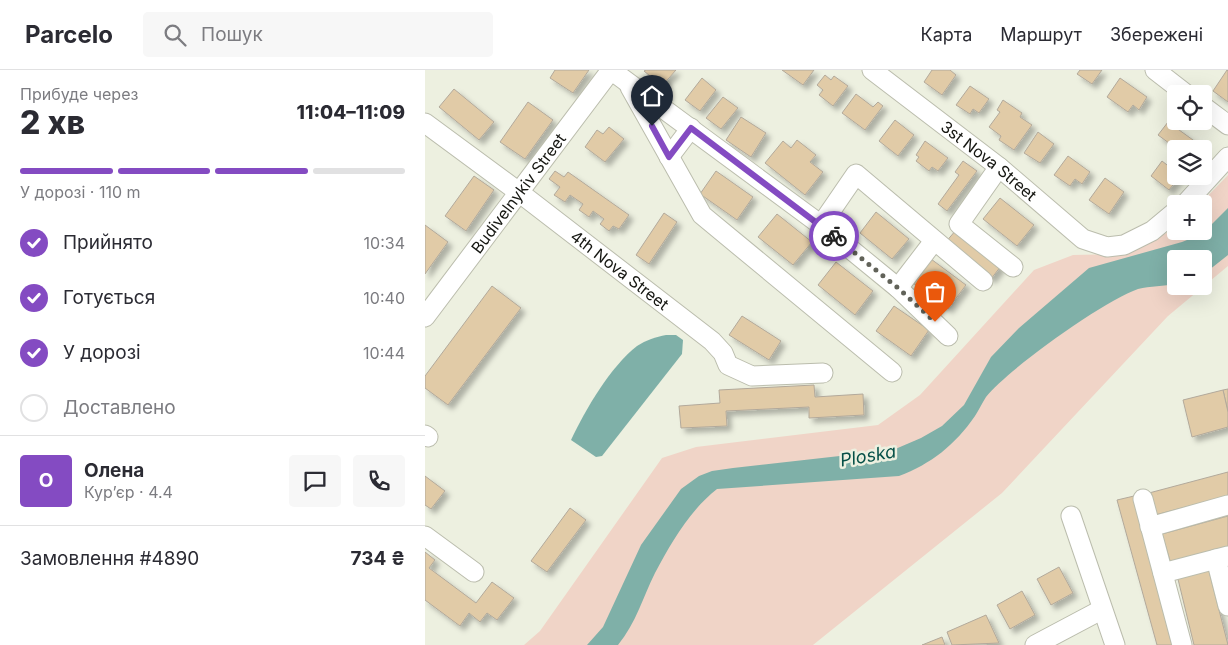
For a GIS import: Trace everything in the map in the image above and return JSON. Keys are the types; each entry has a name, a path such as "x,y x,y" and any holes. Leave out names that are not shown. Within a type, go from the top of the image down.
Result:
{"street":[{"name":"3st Nova Street","path":"872,70 999,167 1083,239 1107,247 1124,245 1153,231 1167,219"},
{"path":"1155,70 1174,85"},
{"path":"616,74 821,225 898,288 948,336"},
{"path":"616,74 669,157 702,216 892,372"},
{"name":"Budivelnykiv Street","path":"425,317 520,193 616,74"},
{"path":"1212,113 1228,125"},
{"name":"4th Nova Street","path":"425,123 520,193 712,341 723,353 728,365 739,372 752,376 823,373"},
{"path":"669,157 691,128"},
{"path":"1193,195 1228,156"},
{"path":"999,167 959,224 1013,267"},
{"path":"821,225 856,174 983,281"},
{"path":"898,288 934,241"},
{"path":"1143,499 1182,645"},
{"path":"1150,527 1228,505"},
{"path":"1071,516 1101,610 1115,645"},
{"path":"425,536 474,572"},
{"path":"1163,573 1222,557 1228,606"},
{"path":"1035,645 1101,610"}],"shaded area":[{"path":"1228,175 1228,266 1212,279 1212,250 1167,250 1167,295 1193,295 1168,316 1002,493 813,645 524,645 540,631 662,458 696,447 878,425 920,395 1034,270 1073,255 1119,254 1167,233 1167,240 1212,240 1212,195 1209,195"}],"water":[{"name":"Ploska","path":"1228,208 1228,255 1212,268 1212,250 1167,250 1167,285 1138,289 1123,296 1081,321 1035,353 997,385 986,397 975,416 951,445 922,466 899,476 717,489 698,507 675,539 655,573 630,628 618,645 587,645 603,627 641,545 681,489 699,476 712,471 733,468 893,450 921,438 942,426 964,405 991,357 1019,328 1089,268 1187,240 1212,240 1212,224"},
{"path":"666,335 676,335 683,340 682,354 602,456 596,457 571,440 591,402 608,377 627,355 644,342"}],"building":[{"path":"555,70 589,70 573,93 550,78"},
{"path":"676,70 662,86 644,71"},
{"path":"782,70 814,70 803,85"},
{"path":"932,70 950,70 956,75 942,95 924,82"},
{"path":"1080,70 1102,70 1092,84 1077,74"},
{"path":"1228,71 1228,102 1213,91"},
{"path":"825,75 831,80 834,76 848,86 833,106 819,95 823,90 817,85"},
{"path":"702,78 716,90 700,111 685,100"},
{"path":"1120,78 1147,97 1139,110 1133,105 1128,112 1107,97"},
{"path":"970,86 989,99 979,113 973,109 970,114 956,105"},
{"path":"454,89 494,122 479,140 439,107"},
{"path":"856,94 873,107 878,102 883,106 865,130 842,113"},
{"path":"723,97 738,108 721,129 706,118"},
{"path":"1003,100 1022,113 1020,117 1032,125 1014,150 999,140 1001,136 989,127 1000,112 997,110"},
{"path":"528,102 553,120 525,159 500,142"},
{"path":"741,117 766,133 751,157 726,140"},
{"path":"895,120 914,135 898,156 879,141"},
{"path":"1167,123 1167,130 1179,130 1193,140 1167,140 1167,142 1158,135"},
{"path":"609,127 624,139 605,162 585,147 597,130 603,134"},
{"path":"1038,132 1054,144 1040,163 1024,153"},
{"path":"797,140 816,155 810,162 823,172 805,195 765,163 783,141 791,148"},
{"path":"925,141 948,158 938,171 932,167 929,171 916,161 919,157 916,155"},
{"path":"1068,156 1090,172 1082,184 1075,179 1070,186 1054,175"},
{"path":"963,161 977,171 947,211 938,204 959,175 955,172"},
{"path":"1162,161 1167,165 1167,185 1173,185 1169,190 1151,176"},
{"path":"555,171 564,177 568,172 629,215 619,229 613,226 609,231 600,224 604,219 593,211 589,217 579,210 583,204 570,195 565,202 554,195 560,187 549,179"},
{"path":"716,171 753,197 737,220 700,194"},
{"path":"474,176 494,190 466,231 445,216"},
{"path":"1105,178 1124,192 1109,214 1089,200"},
{"path":"1000,198 1034,225 1017,246 983,219"},
{"path":"876,212 909,239 892,259 860,233"},
{"path":"664,213 677,222 649,264 636,255"},
{"path":"777,214 812,242 793,265 758,237"},
{"path":"425,225 448,242 425,274"},
{"path":"956,230 1001,266 991,279 945,243"},
{"path":"931,259 966,285 948,309 913,283"},
{"path":"836,262 873,291 855,315 818,285"},
{"path":"492,286 521,308 448,405 425,388 425,376"},
{"path":"894,306 929,330 911,356 876,331"},
{"path":"742,316 781,341 769,360 729,335"},
{"path":"814,385 815,397 863,394 864,415 809,418 809,407 726,411 727,426 681,428 679,406 720,403 719,390"},
{"path":"1228,389 1228,412 1223,390"},
{"path":"1223,390 1228,412 1228,427 1192,437 1183,400"},
{"path":"1228,472 1228,496 1155,515 1149,493"},
{"path":"425,476 445,491 431,509 425,505"},
{"path":"1134,496 1172,645 1157,645 1117,500"},
{"path":"570,508 586,520 547,572 531,561"},
{"path":"1228,516 1228,548 1171,564 1162,534"},
{"path":"425,552 435,560 429,568 476,603 492,582 514,598 497,620 487,613 480,622 469,613 460,626 425,600"},
{"path":"1059,567 1073,593 1051,605 1037,579"},
{"path":"1208,567 1228,645 1194,645 1177,575"},
{"path":"1022,591 1035,615 1010,629 997,605"},
{"path":"986,615 999,643 952,645 947,632"},
{"path":"942,637 945,645 922,645"}],"way so far":[{"path":"834,236 898,288 935,322"}],"route":[{"path":"652,126 669,157 691,128 834,236"}]}
